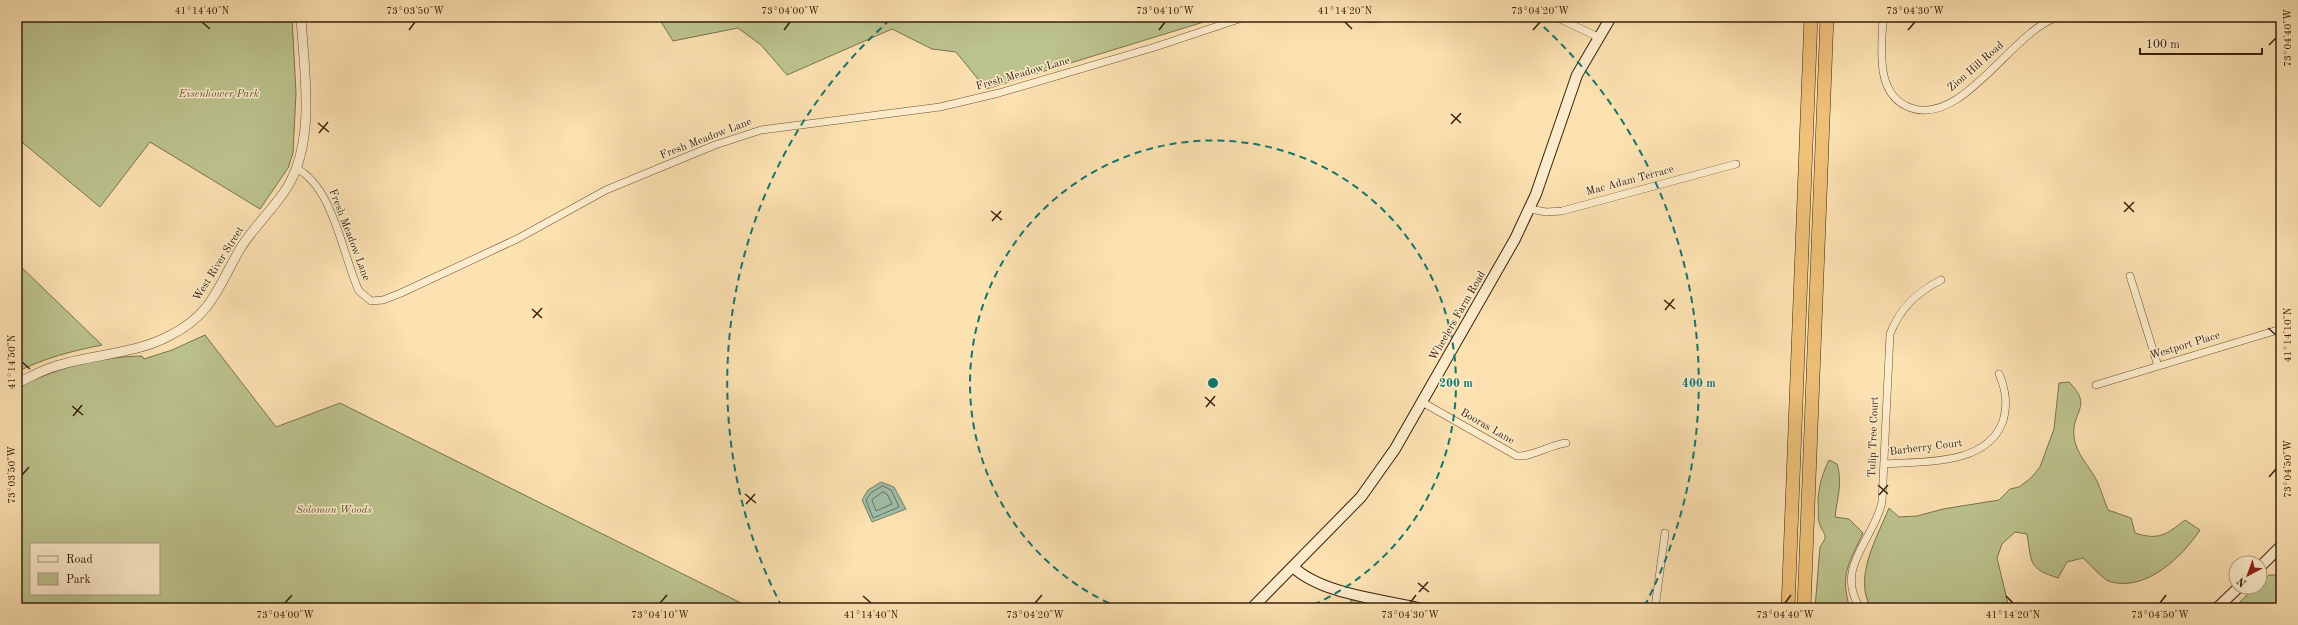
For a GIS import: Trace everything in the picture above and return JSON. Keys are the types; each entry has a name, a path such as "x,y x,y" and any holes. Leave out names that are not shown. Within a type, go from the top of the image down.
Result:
{"highway":[{"path":"1788,608 1811,17"},
{"path":"1804,608 1827,17"}],"main road":[{"name":"Wheelers Farm Road","path":"1252,608 1372,484 1395,449 1508,253 1530,209 1571,90 1598,37 1611,17"},
{"path":"2268,559 2281,546"},
{"path":"1293,567 1306,578 1323,584 1418,608"},
{"path":"2217,608 2231,595"}],"street":[{"name":"West River Street","path":"17,383 53,367 119,352 155,342 170,336 192,322 214,299 242,246 281,197 296,168 304,129 305,92 301,17"},
{"name":"Fresh Meadow Lane","path":"296,168 312,180 322,193 359,291 366,299 377,301 401,293 517,239 606,190 730,140 775,127 940,106 999,93 1155,47 1245,17"},
{"path":"1354,17 1372,19 1394,17"},
{"path":"1556,17 1598,37"},
{"name":"Zion Hill Road","path":"1883,17 1882,54 1887,88 1898,101 1907,107 1926,111 1945,107 1955,100 1992,70 2042,23 2055,18 2139,19 2150,17"},
{"name":"Mac Adam Terrace","path":"1530,209 1546,212 1562,211 1736,164"},
{"path":"2130,276 2158,366"},
{"name":"Tulip Tree Court","path":"1860,608 1853,596 1851,574 1858,553 1879,513 1884,464 1890,334 1898,315 1905,306 1922,291 1941,280"},
{"name":"Westport Place","path":"2096,385 2281,328"},
{"name":"Barberry Court","path":"1884,464 1955,458 1965,456 1982,448 1996,434 2005,414 2006,393 1999,374"},
{"name":"Booras Lane","path":"1422,402 1517,456 1529,455 1546,447 1566,443"},
{"path":"1655,608 1665,533"}],"green space":[{"name":"Eisenhower Park","path":"17,17 292,17 296,93 293,153 288,168 260,209 150,142 100,207 17,138"},
{"path":"658,17 1220,17 986,89 956,52 932,49 892,29 787,75 761,45 738,28 673,41"},
{"path":"17,263 102,345 58,356 17,372"},
{"name":"Solomon Woods","path":"205,335 276,427 340,403 751,608 17,608 17,388 62,369 94,361 142,356 144,359 172,350"},
{"path":"2069,382 2080,397 2081,404 2075,421 2075,443 2080,455 2097,481 2108,510 2131,518 2135,533 2150,536 2162,535 2185,520 2200,530 2184,551 2162,570 2150,577 2138,581 2124,583 2108,581 2083,558 2067,562 2058,578 2036,568 2031,558 2027,534 2015,532 2002,544 1997,558 2009,608 1871,608 1866,596 1866,571 1873,545 1889,508 1899,517 1917,516 1943,509 1999,500 2010,489 2019,487 2031,478 2040,467 2054,429 2059,383"},
{"path":"1829,460 1837,464 1840,477 1835,517 1849,519 1863,533 1850,561 1846,577 1847,596 1850,608 1815,608 1820,547 1825,537 1819,520 1818,497 1821,480"},
{"path":"2281,572 2281,608 2234,608 2247,595 2268,595 2268,576 2276,575"},
{"path":"1351,600 1382,604 1383,608 1349,608"}],"water":[{"path":"881,482 894,487 906,509 872,522 862,500 868,490"}]}
